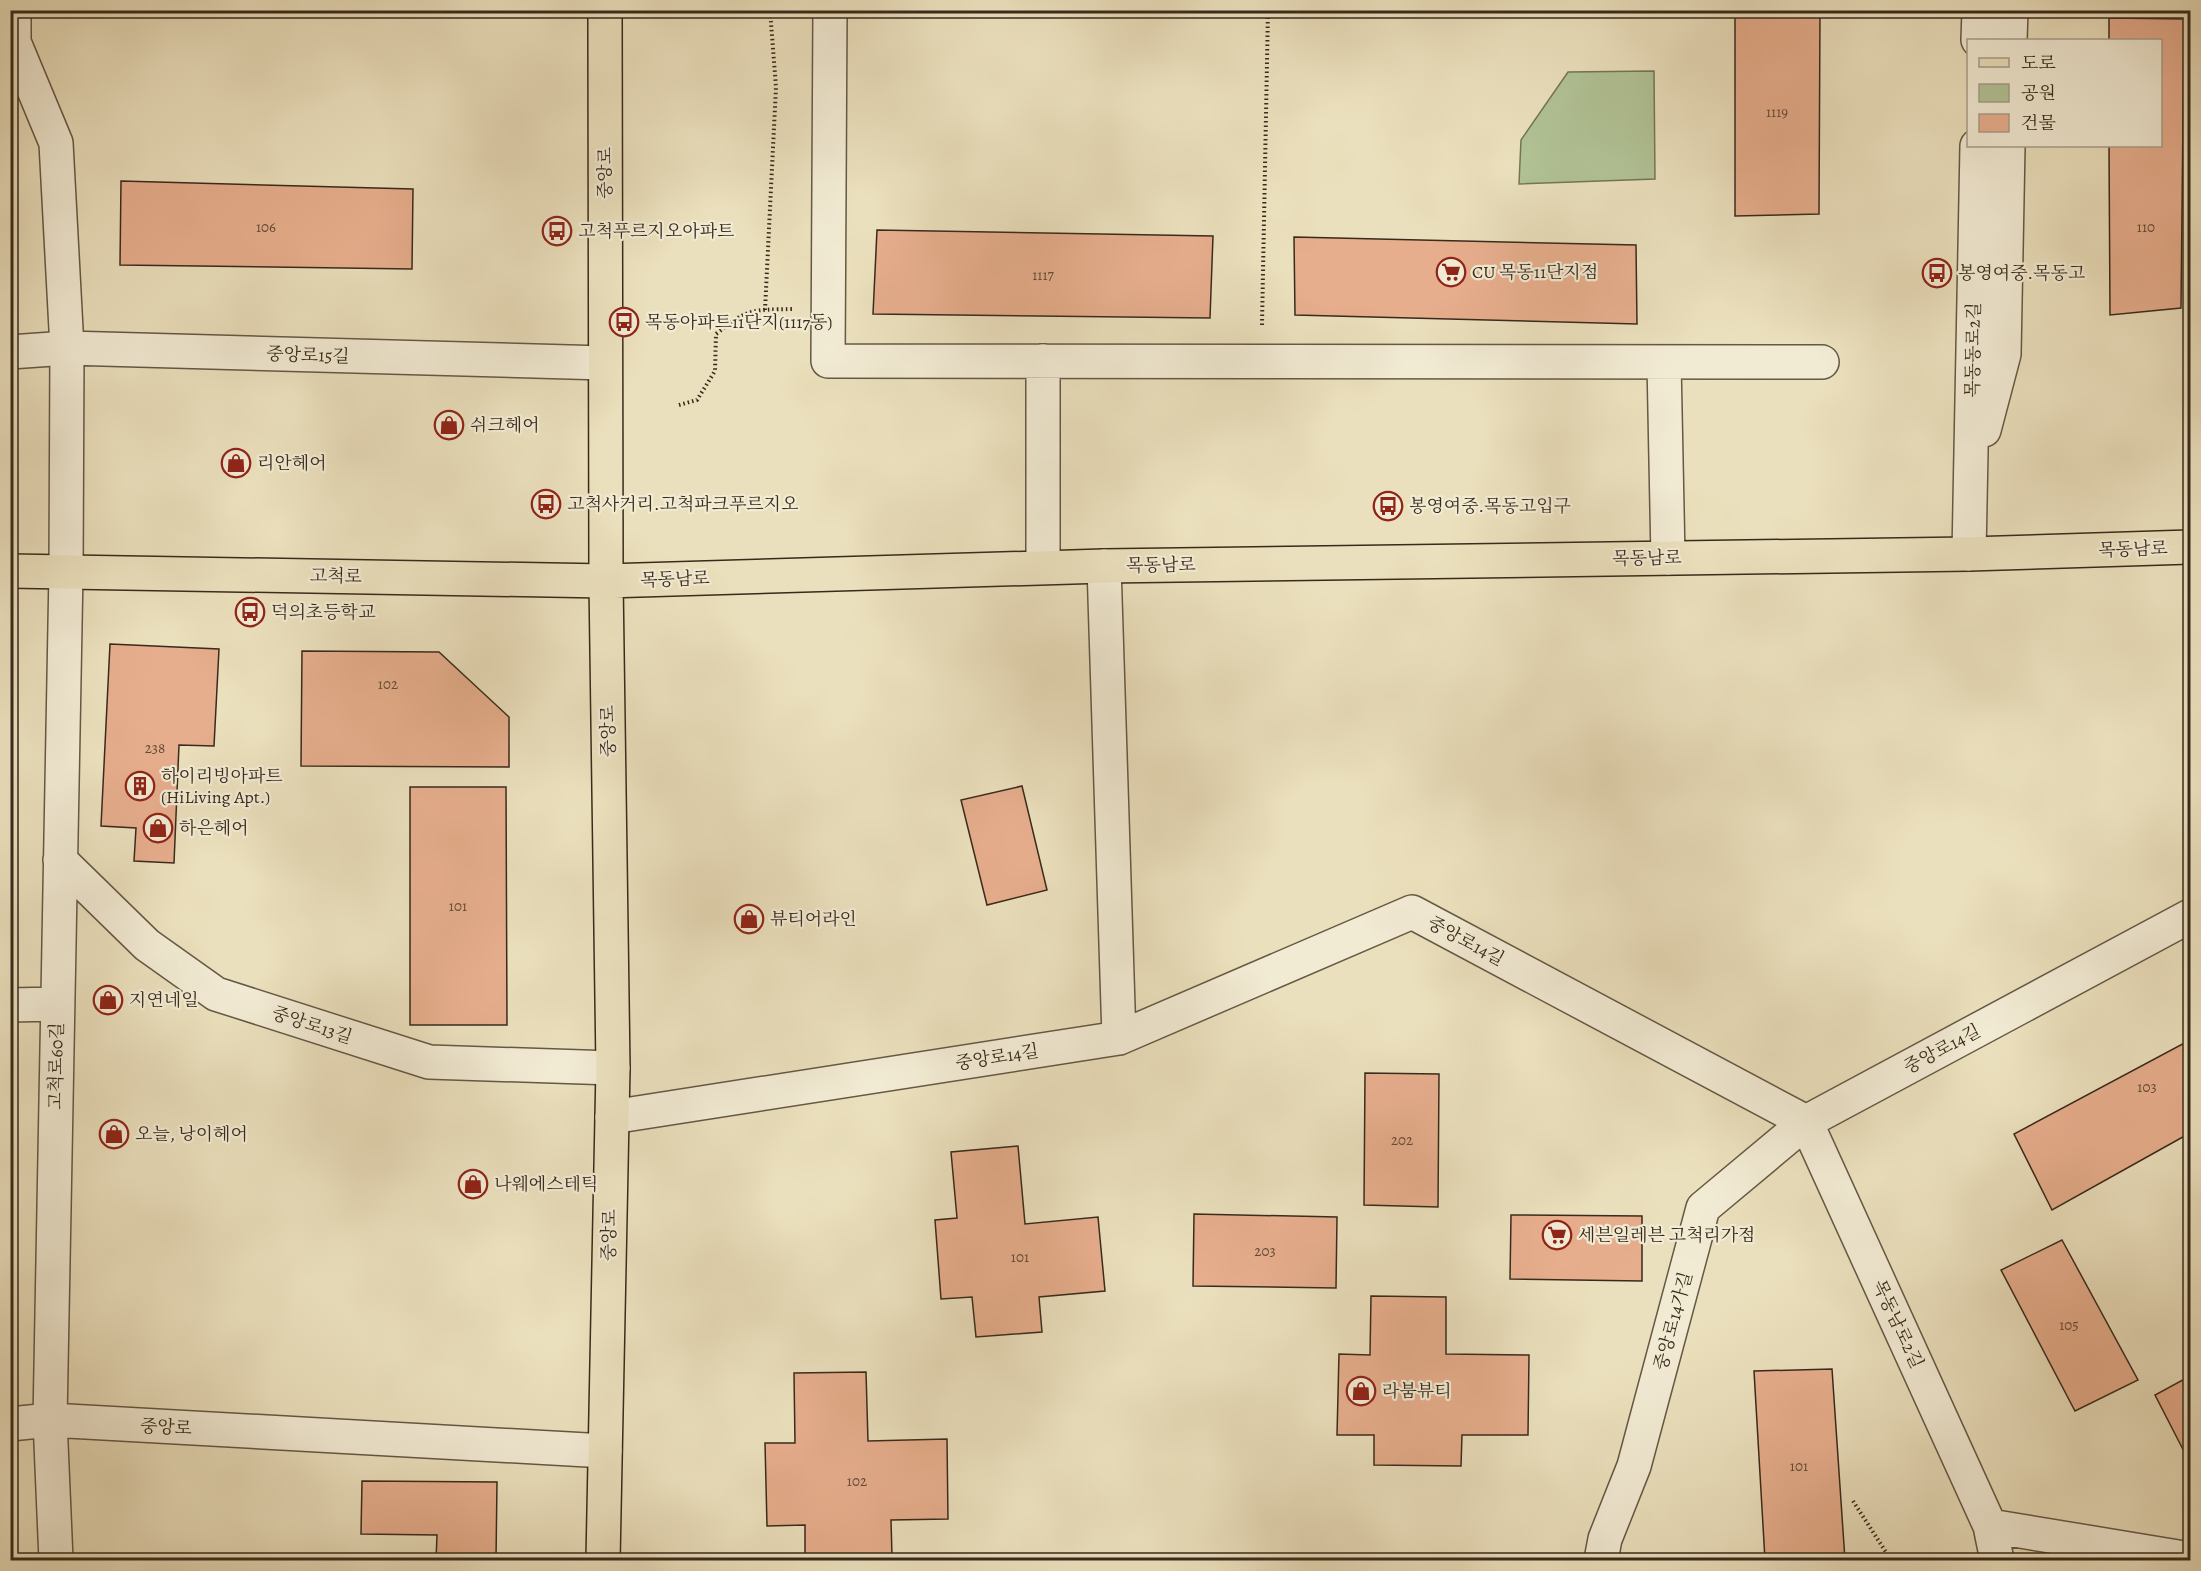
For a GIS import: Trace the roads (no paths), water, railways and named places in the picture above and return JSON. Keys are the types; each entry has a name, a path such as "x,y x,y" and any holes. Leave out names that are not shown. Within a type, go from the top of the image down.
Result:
{"main road":[{"name":"중앙로","path":"603,1560 613,1068 606,581 605,10"},
{"name":"목동남로","path":"606,581 1043,567 1969,554 2190,547"},
{"name":"고척로","path":"10,571 606,581"}],"street":[{"path":"14,10 14,42 56,143 67,348 66,572"},
{"path":"830,10 828,361 1822,362"},
{"path":"1978,39 1979,10"},
{"path":"2010,39 2011,10"},
{"name":"목동동로2길","path":"1969,554 1977,147"},
{"path":"1971,484 2004,354 2008,147"},
{"name":"중앙로15길","path":"10,352 67,348 605,363"},
{"path":"1043,361 1043,567"},
{"path":"1664,362 1668,558"},
{"name":"목동남로","path":"1104,566 1119,1038"},
{"name":"고척로60길","path":"56,1560 50,1420 66,572"},
{"name":"중앙로13길","path":"60,860 147,945 216,994 429,1062 613,1068"},
{"name":"중앙로14길","path":"612,1117 1119,1038 1412,912 1806,1122 2190,916"},
{"path":"10,1005 57,1004"},
{"name":"목동남로2길","path":"1806,1122 1990,1526 1997,1560"},
{"name":"중앙로14가길","path":"1601,1560 1605,1539 1634,1466 1703,1208 1806,1122"},
{"name":"중앙로","path":"10,1424 50,1420 605,1451"},
{"path":"1990,1526 2190,1559"}],"place":[{"name":"고척푸르지오아파트","path":"557,231"},
{"name":"CU 목동11단지점","path":"1451,272"},
{"name":"봉영여중.목동고","path":"1937,273"},
{"name":"목동아파트11단지(1117동)","path":"624,322"},
{"name":"쉬크헤어","path":"449,425"},
{"name":"리안헤어","path":"236,463"},
{"name":"고척사거리.고척파크푸르지오","path":"546,504"},
{"name":"봉영여중.목동고입구","path":"1388,506"},
{"name":"덕의초등학교","path":"250,612"},
{"name":"하이리빙아파트 (HiLiving Apt.)","path":"140,786"},
{"name":"하은헤어","path":"158,828"},
{"name":"뷰티어라인","path":"749,919"},
{"name":"지연네일","path":"108,1000"},
{"name":"오늘, 낭이헤어","path":"114,1134"},
{"name":"나웨에스테틱","path":"473,1184"},
{"name":"세븐일레븐 고척리가점","path":"1557,1235"},
{"name":"라붐뷰티","path":"1361,1391"}]}
